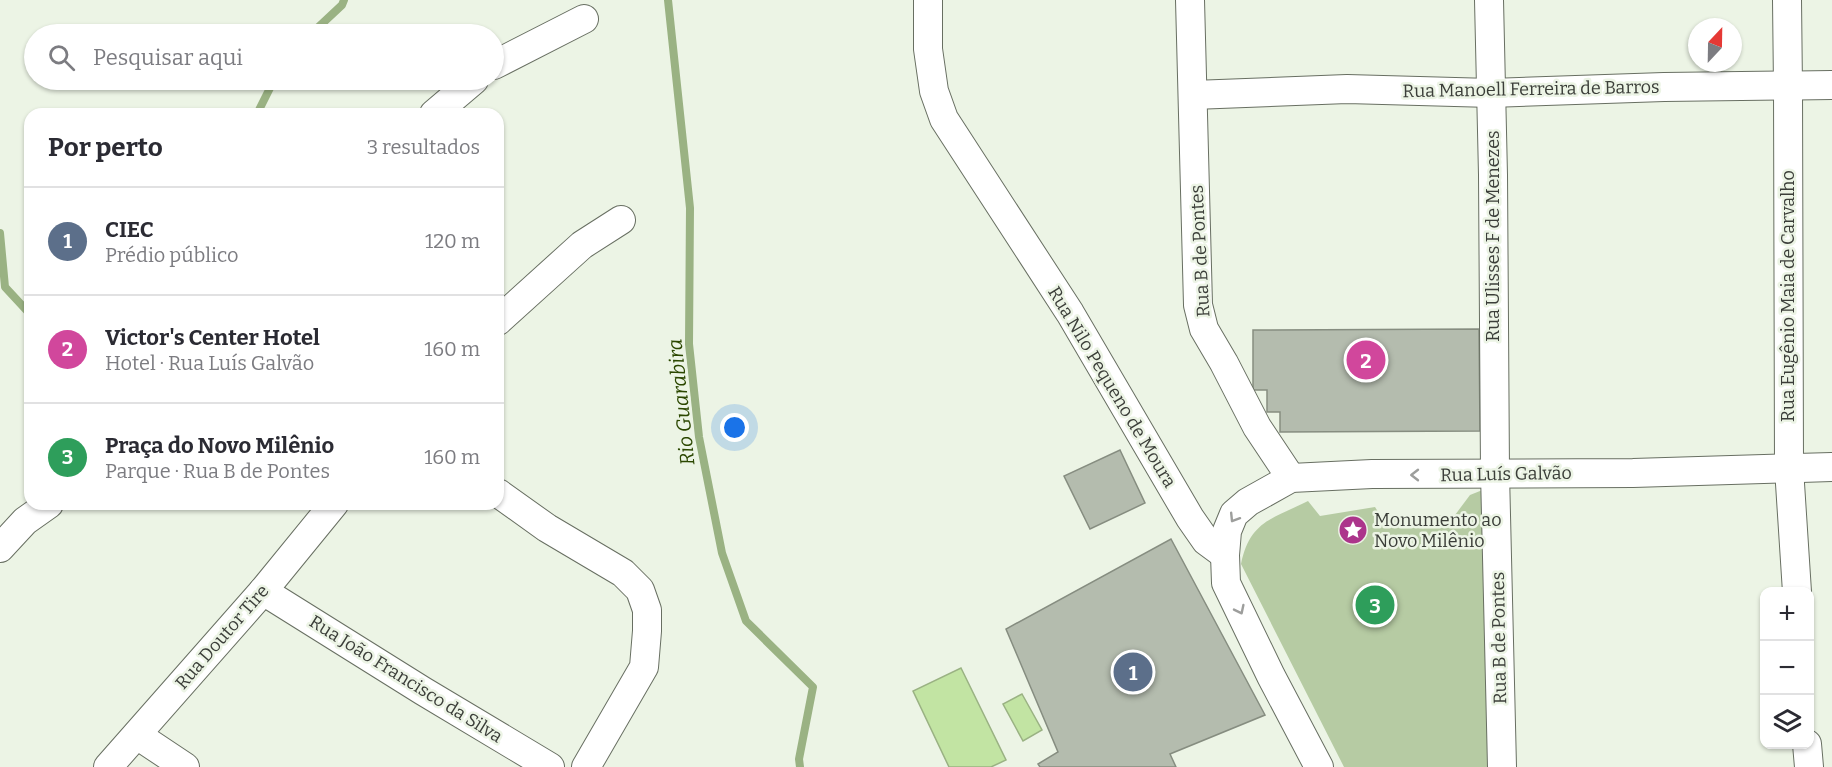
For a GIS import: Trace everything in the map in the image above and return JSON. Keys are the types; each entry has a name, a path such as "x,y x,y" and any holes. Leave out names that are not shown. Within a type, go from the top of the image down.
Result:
{"street":[{"name":"Rua Nilo Pequeno de Moura","path":"928,0 928,49 934,91 944,119 1070,313 1190,518 1206,541 1224,555"},
{"name":"Rua B de Pontes","path":"1190,0 1198,305 1204,329 1257,427 1291,478"},
{"name":"Rua Ulisses F de Menezes","path":"1489,0 1495,473"},
{"name":"Rua Eugênio Maia de Carvalho","path":"1786,0 1789,468 1797,587"},
{"path":"504,60 584,19"},
{"name":"Rua Manoell Ferreira de Barros","path":"1193,95 1347,89 1491,93 1664,87 1832,85"},
{"path":"441,108 462,90"},
{"path":"504,315 582,245 621,220"},
{"name":"Rua Luís Galvão","path":"1224,555 1227,531 1234,514 1248,502 1291,478 1372,474 1633,473 1832,467"},
{"name":"Rua B de Pontes","path":"1495,473 1502,767"},
{"path":"504,497 547,528 623,573 640,590 647,610 644,667 586,767"},
{"path":"0,548 25,521 41,510"},
{"name":"Rua Doutor Tire","path":"108,767 263,591 322,510"},
{"path":"1224,555 1226,583 1319,767"},
{"name":"Rua João Francisco da Silva","path":"263,591 550,767"},
{"path":"136,735 185,767"},
{"path":"1807,749 1809,767"}],"shaded area":[{"path":"1480,491 1489,493 1488,767 1344,767 1241,564 1250,539 1264,523 1308,501 1320,516 1375,507 1380,515 1455,515 1470,495"},
{"path":"961,668 1006,760 991,767 949,767 913,691"},
{"path":"1022,694 1042,730 1023,741 1003,704"}],"building":[{"path":"1479,329 1480,431 1280,432 1280,412 1267,412 1267,390 1253,390 1253,330"},
{"path":"1120,450 1145,503 1090,529 1064,476"},
{"path":"1171,539 1265,715 1170,754 1176,767 1040,767 1038,764 1058,752 1006,629"}],"waterway":[{"name":"Rio Guarabira","path":"322,24 342,5 344,0"},
{"name":"Rio Guarabira","path":"668,0 690,208 689,344 699,437 722,553 746,621 813,687 799,759 800,767"},
{"name":"Rio Guarabira","path":"260,108 269,90"},
{"name":"Rio Guarabira","path":"0,233 5,287 24,308"}],"place":[{"name":"Victor's Center Hotel","path":"1366,360"},
{"name":"Monumento ao Novo Milênio","path":"1353,530"},
{"name":"Praça do Novo Milênio","path":"1375,605"},
{"name":"CIEC","path":"1133,672"}]}
